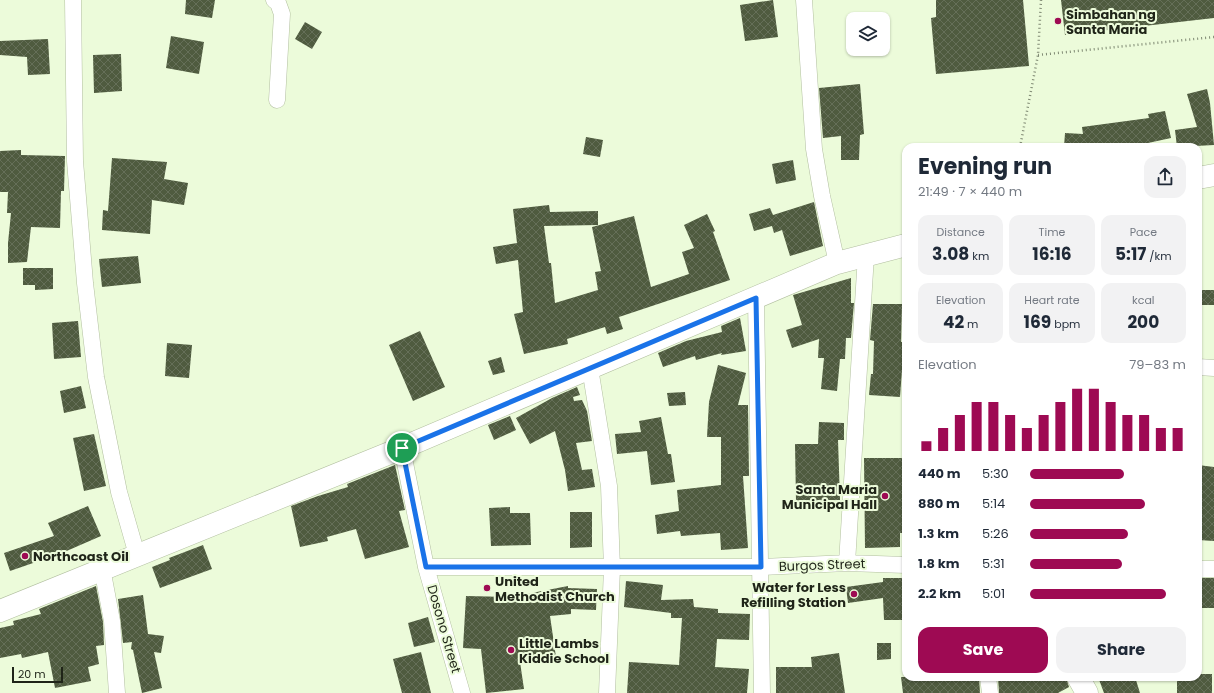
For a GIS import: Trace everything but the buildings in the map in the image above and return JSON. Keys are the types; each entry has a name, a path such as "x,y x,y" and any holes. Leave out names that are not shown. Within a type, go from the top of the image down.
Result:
{"main road":[{"path":"1202,177 1214,175"},
{"path":"0,611 102,568 402,448 837,263 902,246"},
{"path":"1080,681 1087,693"}],"street":[{"path":"74,0 75,161 85,283 96,378 119,492 137,555"},
{"path":"274,0 278,3 282,14 277,100"},
{"path":"804,0 814,149 822,196 837,263"},
{"path":"847,563 866,255"},
{"path":"756,298 762,693"},
{"path":"1202,367 1214,368"},
{"path":"590,368 609,486 612,568 607,693"},
{"name":"Dosono Street","path":"402,448 426,567 462,693"},
{"name":"Burgos Street","path":"426,567 761,567 847,563 902,565"},
{"path":"102,568 112,621 117,693"},
{"path":"1202,569 1214,569"},
{"path":"988,681 990,693"}],"path":[{"path":"1021,143 1038,55 1041,0"},
{"path":"1038,55 1214,37"}],"place":[{"name":"Simbahan ng Santa Maria","path":"1058,21"},
{"name":"Santa Maria Municipal Hall","path":"885,496"},
{"name":"Northcoast Oil","path":"25,556"},
{"name":"United Methodist Church","path":"487,588"},
{"name":"Water for Less Refilling Station","path":"854,594"},
{"name":"Little Lambs Kiddie School","path":"511,650"}],"route":[{"path":"756,298 761,567 426,567 402,448 756,298"}]}
